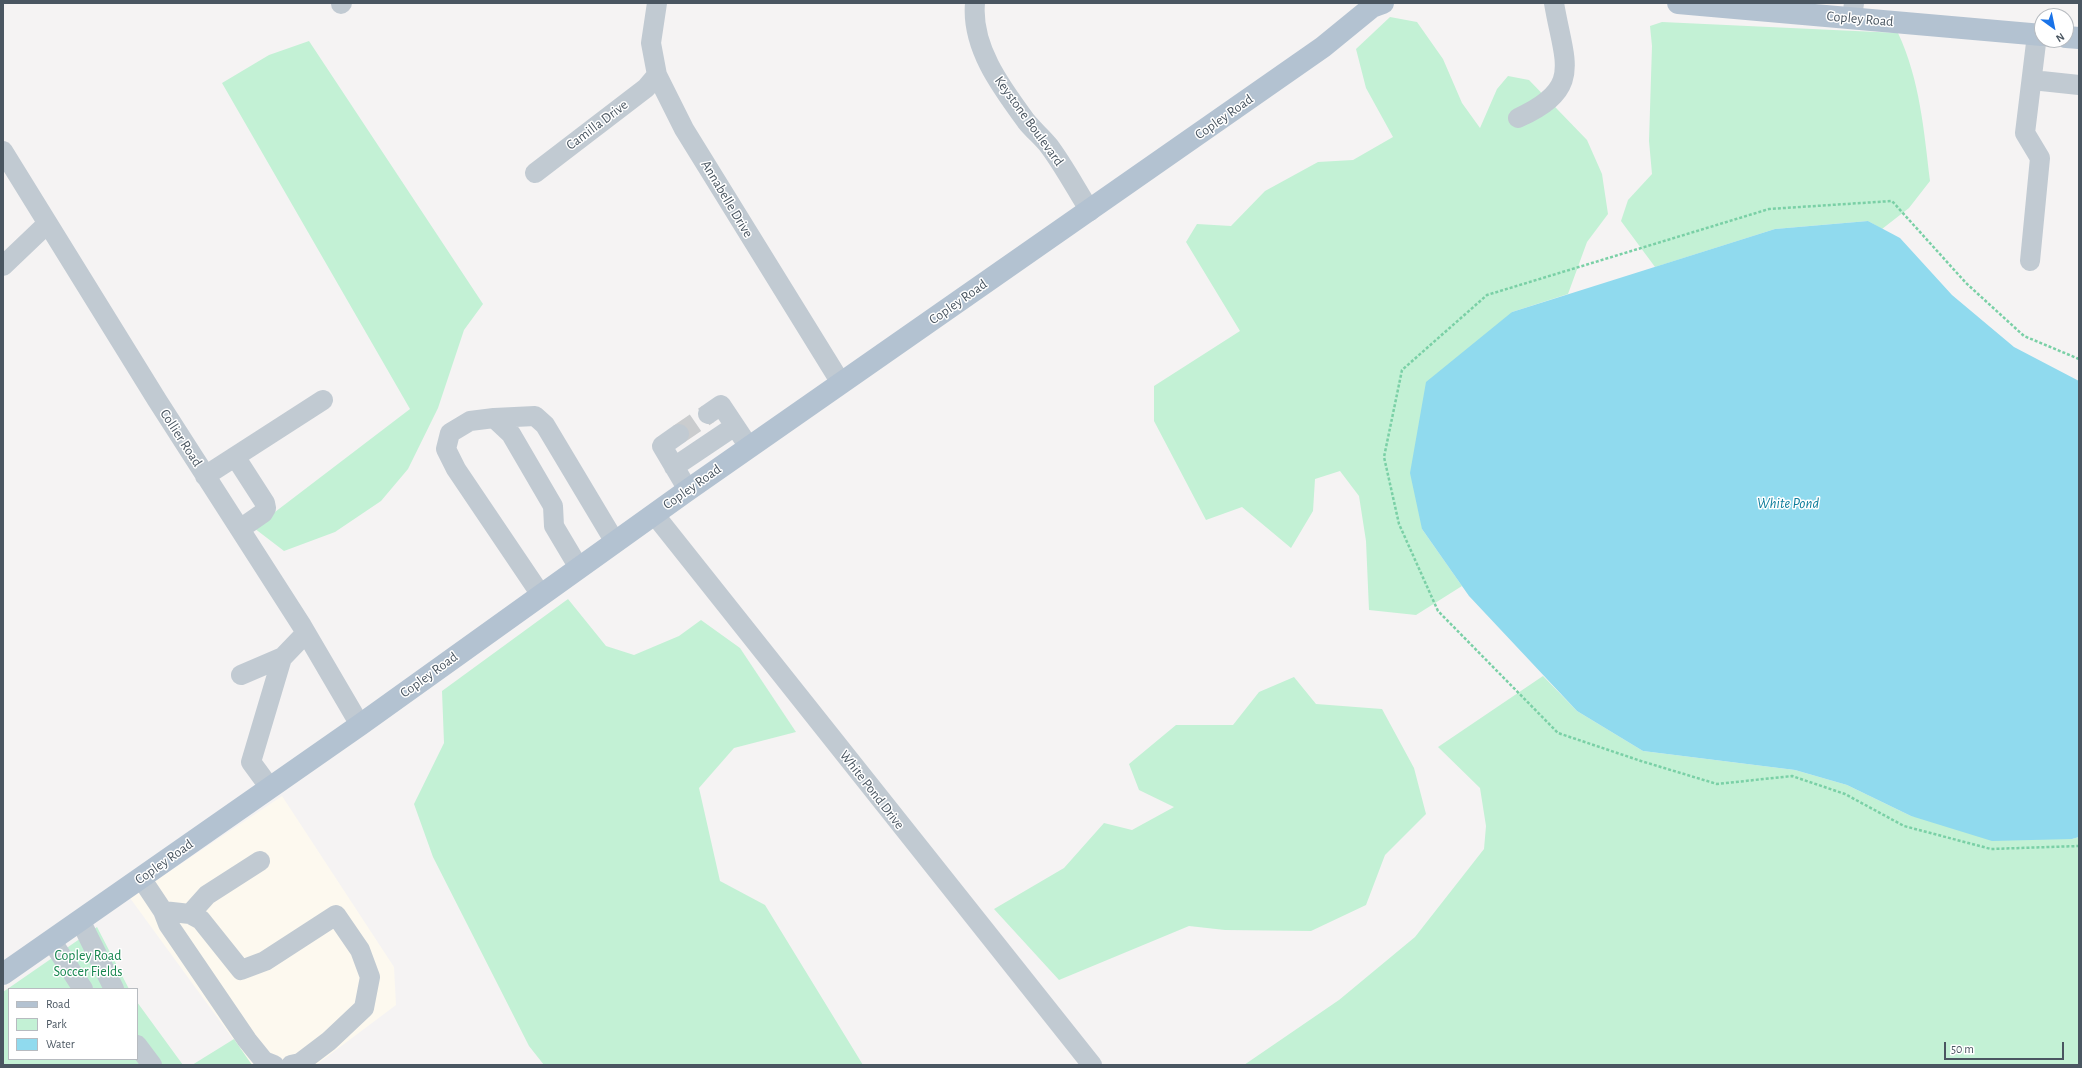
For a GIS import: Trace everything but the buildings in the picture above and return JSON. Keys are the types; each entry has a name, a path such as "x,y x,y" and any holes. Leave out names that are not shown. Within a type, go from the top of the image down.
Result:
{"main road":[{"name":"Copley Road","path":"1678,3 1853,10 2034,34"},
{"name":"Copley Road","path":"3,974 360,725 749,447 1090,211 1323,47 1374,4"}],"street":[{"name":"Annabelle Drive","path":"657,3 651,43 657,75 684,129 841,383"},
{"name":"Keystone Boulevard","path":"975,3 974,14 978,38 989,66 1027,121 1048,145 1090,211"},
{"path":"1518,118 1545,104 1558,91 1565,77 1565,60 1554,3"},
{"path":"2030,261 2040,158 2025,133 2038,48"},
{"name":"Camilla Drive","path":"535,173 646,88 657,75"},
{"path":"2032,80 2079,84"},
{"name":"Collier Road","path":"6,162 48,224 205,476 306,633 360,725"},
{"path":"3,266 48,224"},
{"path":"205,476 236,458 323,400"},
{"path":"708,414 721,405 749,447"},
{"path":"541,595 456,469 446,449 450,433 470,421 535,416 544,425 616,542"},
{"path":"494,418 510,434 552,506 554,526 579,568"},
{"path":"674,467 735,426"},
{"path":"679,434 662,446 688,490"},
{"path":"236,458 265,503 266,508 263,513 240,529"},
{"name":"White Pond Drive","path":"654,514 1092,1065"},
{"path":"241,675 283,657 306,633"},
{"path":"270,788 251,762 283,657"},
{"path":"190,914 207,895 260,861"},
{"path":"141,878 163,911 168,924 247,1040 264,1061 274,1065"},
{"path":"163,911 190,914 201,920 241,970 264,962 336,915 360,950 370,977 364,1008 329,1041 300,1063 291,1065"},
{"path":"80,920 114,988"},
{"path":"51,940 82,988"},
{"path":"138,1046 152,1065"}],"path":[{"path":"2079,359 2024,336 1966,283 1892,201 1769,209 1487,295 1402,370 1384,456 1399,524 1438,611 1558,733 1641,762 1717,784 1792,776 1844,794 1904,826 1992,849 2073,848 2079,846"}],"shaded area":[{"path":"282,796 394,967 396,1005 316,1065 252,1065 130,898"}],"green space":[{"path":"1390,17 1417,22 1443,59 1462,103 1480,128 1497,89 1508,76 1529,80 1587,140 1602,174 1608,214 1587,242 1568,294 1512,312 1422,529 1462,586 1416,615 1369,610 1366,541 1359,496 1340,471 1315,479 1313,511 1291,548 1242,507 1206,520 1154,421 1154,386 1240,331 1186,242 1197,224 1231,226 1265,191 1318,162 1353,160 1393,137 1366,88 1356,49"},
{"path":"1662,22 1898,33 1916,87 1923,125 1930,181 1909,208 1882,229 1868,221 1775,229 1655,267 1621,221 1628,200 1652,174 1649,141 1652,46 1650,26"},
{"path":"309,41 483,304 464,330 438,408 408,469 381,501 335,532 284,551 254,528 410,409 222,83 269,55"},
{"path":"568,599 606,646 634,655 679,636 701,620 740,648 796,732 734,748 699,788 720,881 765,905 863,1065 544,1065 529,1046 433,857 414,804 444,743 442,691"},
{"path":"1543,676 1577,711 1643,751 1795,770 1847,785 1911,816 2072,839 2079,837 2079,1065 1244,1065 1339,1000 1415,937 1484,849 1486,826 1480,788 1438,747"},
{"path":"1294,677 1316,704 1382,709 1414,768 1426,814 1385,855 1366,905 1311,931 1225,930 1189,926 1059,980 994,909 1064,868 1104,823 1132,830 1174,807 1139,790 1129,764 1176,725 1233,725 1259,692"},
{"name":"Copley Road Soccer Fields","path":"97,927 128,988 9,988"},
{"name":"Copley Road Soccer Fields","path":"8,989 8,1060 138,1060 138,1003 183,1065 3,1065 3,992"},
{"path":"234,1039 252,1065 192,1065"}],"water":[{"name":"White Pond","path":"1868,221 1900,238 1952,295 2014,347 2079,381 2079,837 2072,839 1992,841 1911,816 1847,785 1795,770 1643,751 1577,711 1469,596 1422,529 1410,473 1426,382 1512,312 1775,229"}],"tunnel":[{"path":"679,434 708,414"}]}
